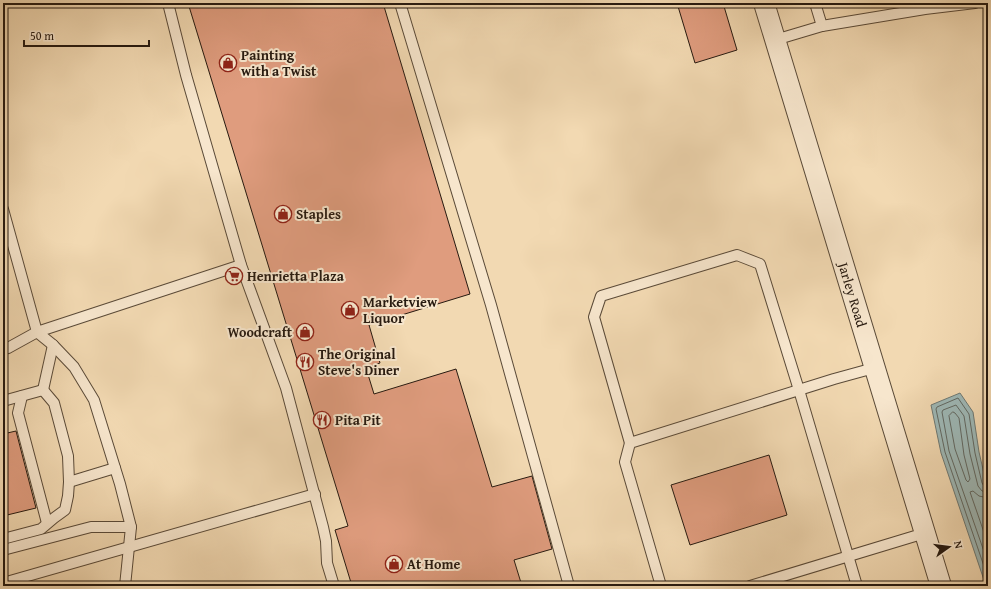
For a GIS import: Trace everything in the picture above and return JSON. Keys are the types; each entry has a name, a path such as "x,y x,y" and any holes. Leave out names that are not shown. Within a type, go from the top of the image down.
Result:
{"street":[{"name":"Jarley Road","path":"764,3 941,586"}],"lane":[{"path":"168,3 186,75 241,265 286,388 315,494 326,541 327,563 334,586"},
{"path":"400,3 491,305 569,586"},
{"path":"815,3 822,26"},
{"path":"775,40 822,26 925,9 975,3"},
{"path":"3,212 37,332 53,345 74,367 94,400 115,468 130,527 125,586"},
{"path":"661,586 625,462 630,443 594,317 601,296 737,256 760,264 857,586"},
{"path":"3,349 8,348 37,332 241,265"},
{"path":"43,390 53,345"},
{"path":"630,443 874,368"},
{"path":"3,401 43,390"},
{"path":"3,539 41,529 65,510 69,482 68,456 54,403 43,390"},
{"path":"22,396 18,413 47,523"},
{"path":"69,482 115,468"},
{"path":"3,583 315,494"},
{"path":"3,550 91,527 130,527"},
{"path":"750,586 925,533"}],"water":[{"path":"960,393 973,412 979,452 988,491 988,586 986,586 941,453 931,405"}],"building":[{"path":"188,3 383,3 470,294 369,325 380,363 366,368 374,394 456,369 492,487 532,476 552,549 514,560 522,586 352,586 335,530 348,526"},
{"path":"677,3 723,3 737,50 695,63"},
{"path":"16,431 36,508 3,516 3,434"},
{"path":"769,455 787,515 690,545 671,485"}],"place":[{"name":"Painting with a Twist","path":"228,63"},
{"name":"Staples","path":"283,214"},
{"name":"Henrietta Plaza","path":"234,276"},
{"name":"Marketview Liquor","path":"350,310"},
{"name":"Woodcraft","path":"305,332"},
{"name":"The Original Steve's Diner","path":"305,362"},
{"name":"Pita Pit","path":"322,420"},
{"name":"At Home","path":"394,564"}]}
